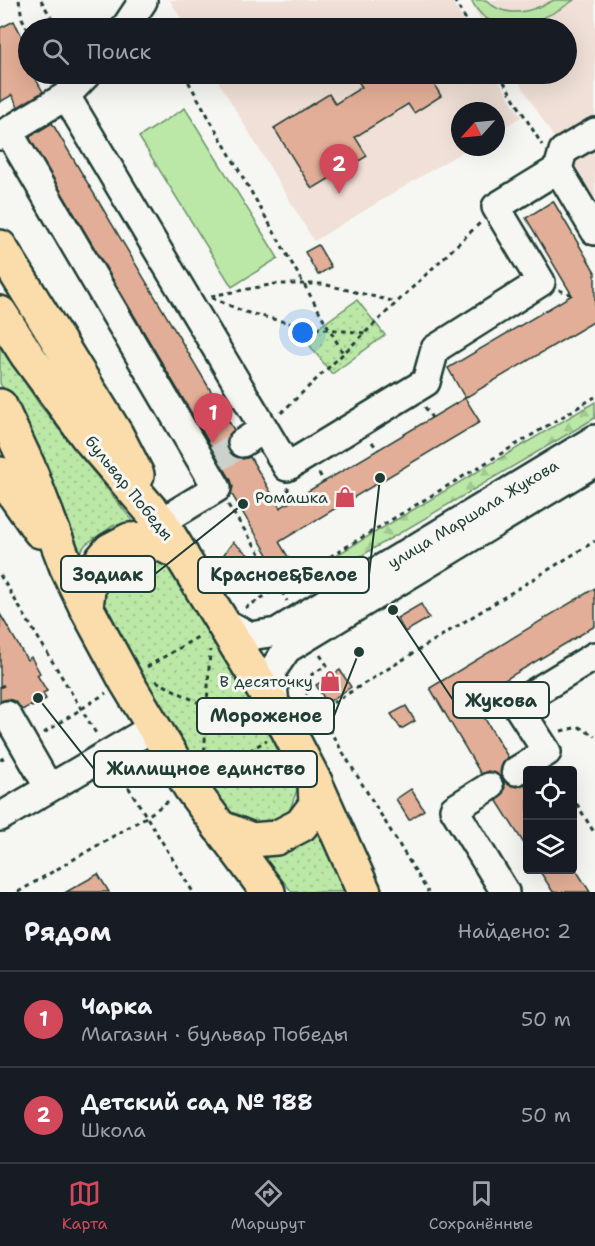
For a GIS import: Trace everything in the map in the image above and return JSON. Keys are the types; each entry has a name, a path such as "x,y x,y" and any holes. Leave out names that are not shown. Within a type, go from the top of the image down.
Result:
{"main road":[{"path":"0,247 116,434 161,522"},
{"name":"бульвар Победы","path":"0,313 27,355 87,436 161,522 181,554 215,626 288,728 364,888"},
{"path":"0,406 28,466 67,568 86,607 133,677 154,727 190,787 268,892"},
{"path":"0,474 67,568"},
{"path":"86,607 90,574 110,550 129,540 151,539 181,554"},
{"path":"219,827 252,840 276,838 301,825 315,805 315,782"}],"street":[{"path":"132,18 143,0"},
{"path":"77,84 66,96 4,134 211,472 161,522"},
{"path":"66,96 253,436 287,467 426,382 435,348 541,282 496,207 558,170 563,151 595,132"},
{"path":"558,170 595,231"},
{"name":"улица Маршала Жукова","path":"275,707 272,671 304,628 595,440"},
{"name":"улица Маршала Жукова","path":"215,626 250,636 304,628 595,462"},
{"path":"516,771 547,752 516,704 595,656"},
{"path":"3,698 25,746 49,788"},
{"path":"0,817 154,727"},
{"path":"489,787 454,808 505,892"}],"path":[{"path":"19,0 22,18"},
{"path":"41,0 51,18"},
{"path":"454,0 465,18"},
{"path":"190,84 343,353"},
{"path":"505,84 558,170"},
{"path":"253,436 365,333 496,207"},
{"path":"365,333 305,327 245,312 208,297 275,284 323,284 397,302"},
{"path":"0,760 215,626 595,396"},
{"path":"211,472 265,561"},
{"path":"273,576 327,665 300,682 428,892"},
{"path":"204,769 210,641 215,626"},
{"path":"133,677 207,707 269,739"},
{"path":"537,737 579,727 595,736"},
{"path":"577,803 595,834"}],"shaded area":[{"path":"170,0 451,0 462,18 181,18"},
{"path":"469,0 595,0 595,203 520,84 577,84 577,18 480,18"},
{"path":"220,84 501,84 521,117 505,127 505,102 451,102 451,156 455,156 314,241"}],"green space":[{"path":"471,0 486,0 498,9 520,12 555,0 574,0 541,18 487,18 477,10"},
{"path":"185,108 278,258 232,287 139,137"},
{"path":"357,300 385,335 332,374 304,338"},
{"path":"0,344 39,404 136,525 114,525 86,544 74,560 0,383"},
{"path":"595,402 595,418 310,586 303,575"},
{"path":"139,554 155,557 170,567 294,772 297,790 288,815 266,827 241,826 223,813 103,612 100,593 106,574 121,559"},
{"path":"323,825 353,892 292,892 261,854"}],"building":[{"path":"14,21 18,29 18,84 39,84 43,92 18,107 12,95 0,102 0,28"},
{"path":"360,84 434,84 441,96 414,113 408,104 355,137 367,156 312,189 274,128 329,94 335,104 362,87"},
{"path":"52,123 234,430 228,436 226,444 228,451 235,457 243,459 250,457 280,508 465,398 480,422 279,542 293,565 279,573 231,493 233,487 231,480 29,137"},
{"path":"553,201 595,272 595,321 465,398 448,368 572,295 526,218"},
{"path":"318,245 331,267 318,275 305,252"},
{"path":"233,542 274,576 255,585 224,554"},
{"path":"595,588 595,626 473,699 508,757 502,764 500,772 502,778 488,771 481,774 430,688"},
{"path":"421,604 429,618 405,632 397,618"},
{"path":"0,614 27,660 31,657 40,673 37,675 47,691 43,693 46,699 22,710 14,701 8,699 0,701"},
{"path":"340,670 351,687 327,703 316,685"},
{"path":"406,706 415,721 401,729 391,714"},
{"path":"503,780 517,787 523,785 523,842 497,801 505,787"},
{"path":"411,789 424,810 409,820 396,799"},
{"path":"577,872 590,892 553,892 542,874 577,874"},
{"path":"98,874 109,892 66,892"}],"tunnel":[{"path":"213,461 242,443"}],"place":[{"name":"Детский сад № 188","path":"339,194"},
{"name":"Чарка","path":"213,443"},
{"name":"Красное&Белое","path":"380,478"},
{"name":"Ромашка","path":"345,497"},
{"name":"Зодиак","path":"243,504"},
{"name":"Жукова","path":"393,610"},
{"name":"Мороженое","path":"359,652"},
{"name":"В десяточку","path":"330,681"},
{"name":"Жилищное единство","path":"38,698"}]}
